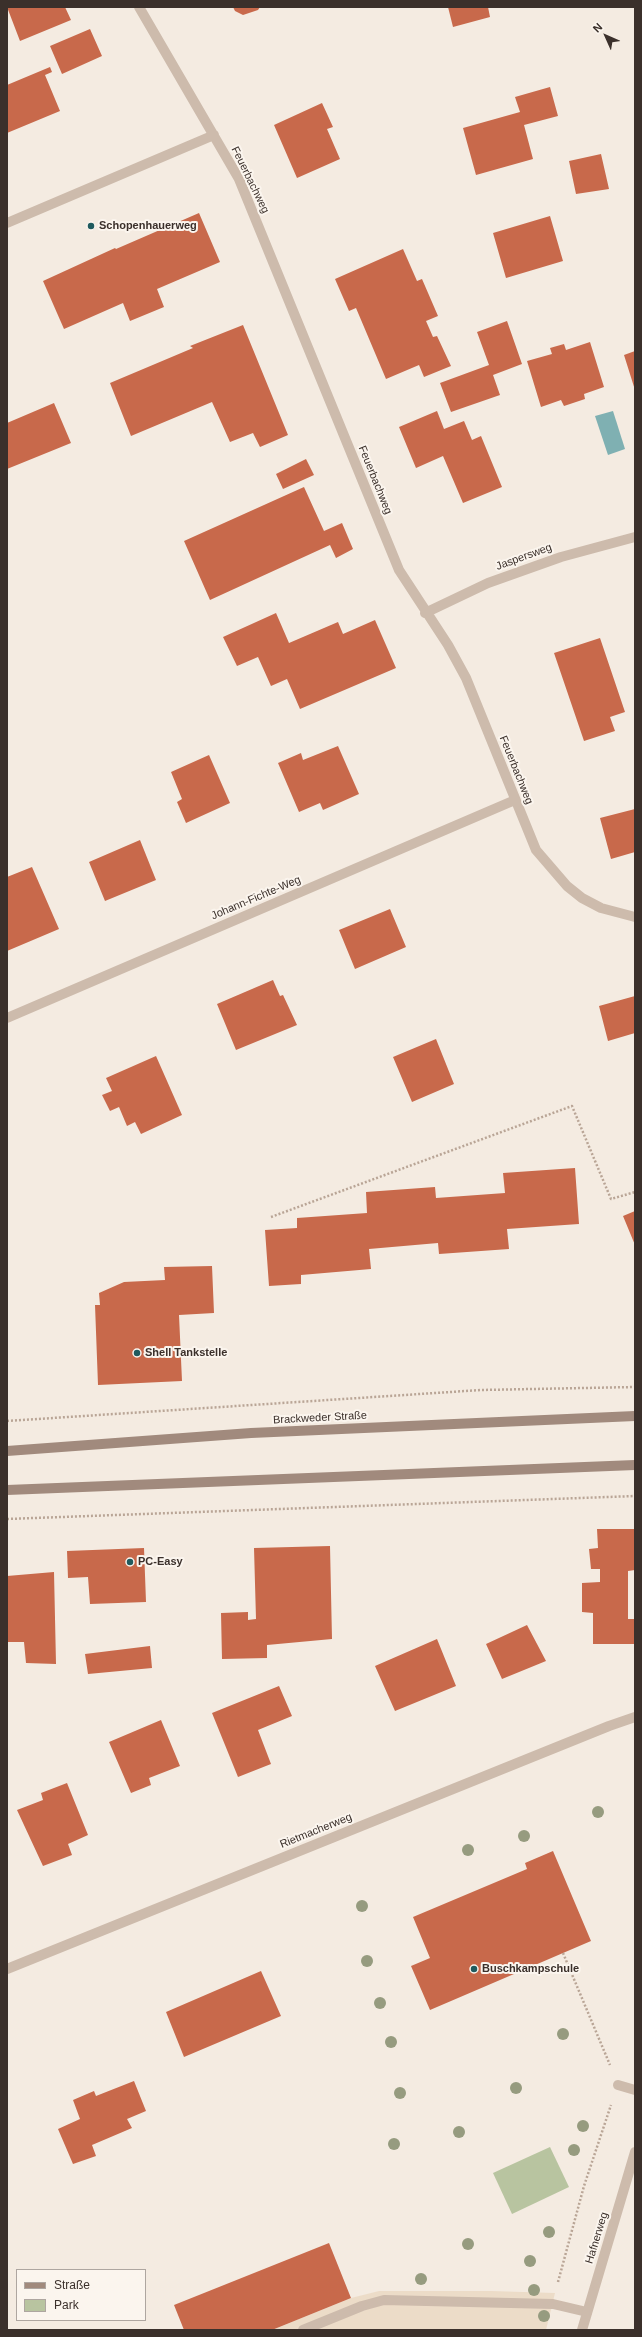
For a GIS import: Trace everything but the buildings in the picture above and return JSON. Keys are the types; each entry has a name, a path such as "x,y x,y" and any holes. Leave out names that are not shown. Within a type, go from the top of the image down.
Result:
{"main road":[{"name":"Brackweder Straße","path":"7,1450 251,1433 635,1416"},
{"path":"7,1490 635,1465"}],"street":[{"name":"Feuerbachweg","path":"139,7 239,179 262,232 398,570 448,646 466,678 536,850 567,886 582,898 601,908 635,917"},
{"path":"7,223 214,135"},
{"name":"Jaspersweg","path":"425,613 488,583 561,557 635,537"},
{"name":"Johann-Fichte-Weg","path":"7,1018 515,800"},
{"name":"Rietmacherweg","path":"7,1969 609,1726 635,1718"},
{"path":"618,2085 635,2090"},
{"name":"Hafnerweg","path":"582,2330 635,2152"},
{"path":"303,2330 362,2306 384,2300 553,2304 587,2312"}],"path":[{"path":"271,1217 572,1106 611,1199 635,1192"},
{"path":"7,1421 474,1391 635,1387"},
{"path":"7,1519 635,1496"},
{"path":"553,2304 584,2186 618,2085 563,1953"}],"green space":[{"path":"550,2147 569,2187 512,2214 493,2173"}],"shaded area":[{"path":"379,2291 491,2291 555,2293 546,2330 272,2330 351,2298"}],"water":[{"path":"613,411 625,449 608,455 595,416"}],"place":[{"name":"Schopenhauerweg","path":"91,226"},
{"name":"Shell Tankstelle","path":"137,1353"},
{"name":"PC-Easy","path":"130,1562"},
{"name":"Buschkampschule","path":"474,1969"}]}
